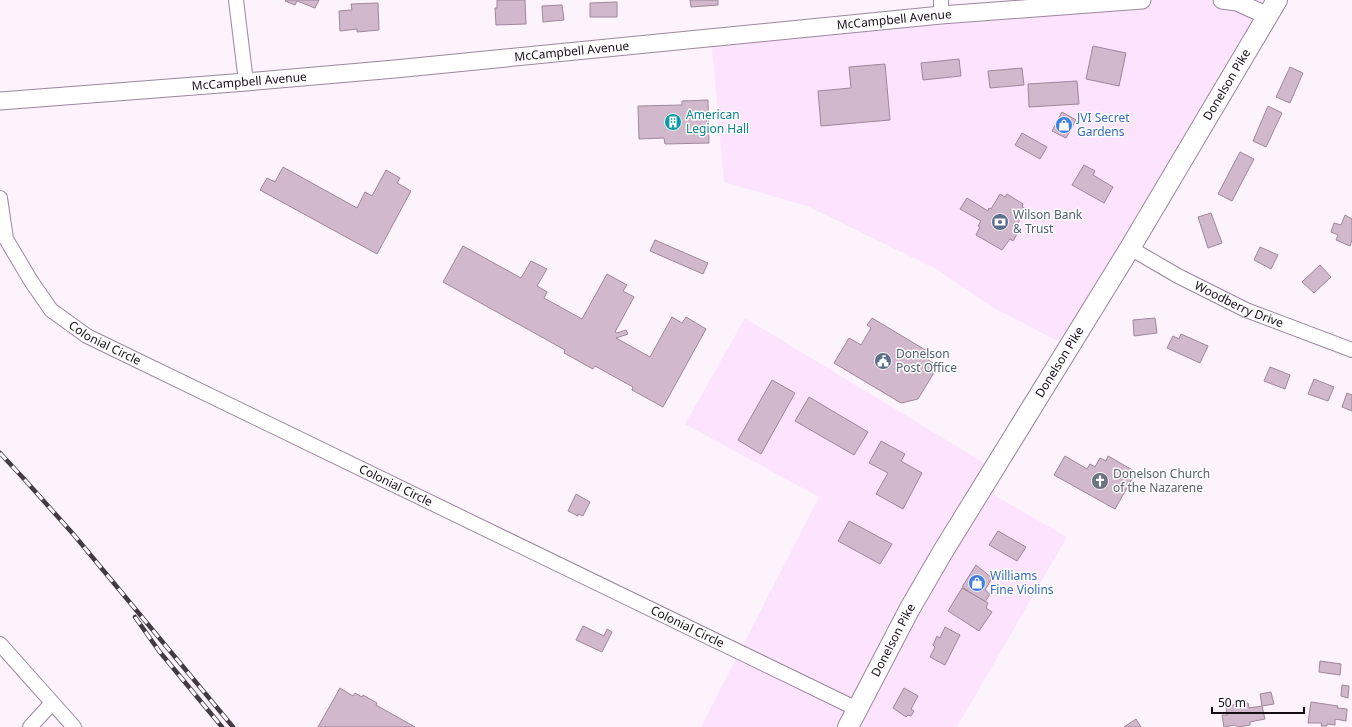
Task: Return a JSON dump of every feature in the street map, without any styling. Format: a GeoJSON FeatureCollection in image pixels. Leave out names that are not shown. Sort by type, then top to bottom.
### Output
{"type":"FeatureCollection","features":[{"type":"Feature","properties":{"kind":"main road","name":"Donelson Pike"},"geometry":{"type":"LineString","coordinates":[[848,727],[909,610],[946,546],[1130,248],[1272,8]]}},
{"type":"Feature","properties":{"kind":"street"},"geometry":{"type":"LineString","coordinates":[[236,0],[246,82]]}},
{"type":"Feature","properties":{"kind":"street","name":"McCampbell Avenue"},"geometry":{"type":"LineString","coordinates":[[0,101],[395,69],[941,7],[1142,0]]}},
{"type":"Feature","properties":{"kind":"street"},"geometry":{"type":"LineString","coordinates":[[1222,0],[1272,8]]}},
{"type":"Feature","properties":{"kind":"street","name":"Colonial Circle"},"geometry":{"type":"LineString","coordinates":[[0,198],[6,239],[31,281],[51,310],[88,336],[857,709]]}},
{"type":"Feature","properties":{"kind":"street","name":"Woodberry Drive"},"geometry":{"type":"LineString","coordinates":[[1130,248],[1178,276],[1246,310],[1352,349]]}},
{"type":"Feature","properties":{"kind":"street"},"geometry":{"type":"LineString","coordinates":[[0,644],[74,727]]}},
{"type":"Feature","properties":{"kind":"street"},"geometry":{"type":"LineString","coordinates":[[30,727],[52,703]]}},
{"type":"Feature","properties":{"kind":"shaded area"},"geometry":{"type":"Polygon","coordinates":[[[1124,0],[1277,0],[1069,347],[992,307],[938,270],[807,206],[724,182],[711,38],[1124,0]]]}},
{"type":"Feature","properties":{"kind":"shaded area"},"geometry":{"type":"Polygon","coordinates":[[[745,318],[994,469],[982,488],[1067,537],[957,727],[701,727],[819,497],[685,424],[745,318]]]}},
{"type":"Feature","properties":{"kind":"building"},"geometry":{"type":"Polygon","coordinates":[[[319,0],[315,8],[297,1],[295,5],[285,1],[319,0]]]}},
{"type":"Feature","properties":{"kind":"building"},"geometry":{"type":"Polygon","coordinates":[[[497,0],[525,0],[526,24],[496,25],[495,8],[497,8],[497,0]]]}},
{"type":"Feature","properties":{"kind":"building"},"geometry":{"type":"Polygon","coordinates":[[[690,0],[718,0],[718,5],[691,7],[690,0]]]}},
{"type":"Feature","properties":{"kind":"building"},"geometry":{"type":"Polygon","coordinates":[[[617,2],[617,17],[590,17],[590,3],[617,2]]]}},
{"type":"Feature","properties":{"kind":"building"},"geometry":{"type":"Polygon","coordinates":[[[378,3],[379,30],[357,32],[357,29],[340,31],[339,11],[352,10],[351,4],[378,3]]]}},
{"type":"Feature","properties":{"kind":"building"},"geometry":{"type":"Polygon","coordinates":[[[562,5],[564,20],[543,22],[542,6],[562,5]]]}},
{"type":"Feature","properties":{"kind":"building"},"geometry":{"type":"Polygon","coordinates":[[[1093,46],[1126,53],[1119,86],[1086,79],[1093,46]]]}},
{"type":"Feature","properties":{"kind":"building"},"geometry":{"type":"Polygon","coordinates":[[[959,59],[961,76],[923,80],[921,63],[959,59]]]}},
{"type":"Feature","properties":{"kind":"building"},"geometry":{"type":"Polygon","coordinates":[[[885,64],[890,120],[821,126],[818,91],[851,88],[849,67],[885,64]]]}},
{"type":"Feature","properties":{"kind":"building"},"geometry":{"type":"Polygon","coordinates":[[[1290,67],[1303,73],[1290,103],[1276,97],[1290,67]]]}},
{"type":"Feature","properties":{"kind":"building"},"geometry":{"type":"Polygon","coordinates":[[[1022,68],[1024,85],[990,88],[988,71],[1022,68]]]}},
{"type":"Feature","properties":{"kind":"building"},"geometry":{"type":"Polygon","coordinates":[[[1077,81],[1079,104],[1029,107],[1028,84],[1077,81]]]}},
{"type":"Feature","properties":{"kind":"building","name":"American Legion Hall"},"geometry":{"type":"Polygon","coordinates":[[[708,100],[709,143],[665,144],[664,138],[639,139],[638,106],[682,105],[682,101],[708,100]]]}},
{"type":"Feature","properties":{"kind":"building"},"geometry":{"type":"Polygon","coordinates":[[[1268,106],[1282,113],[1266,147],[1253,141],[1268,106]]]}},
{"type":"Feature","properties":{"kind":"building","name":"JVI Secret Gardens"},"geometry":{"type":"Polygon","coordinates":[[[1062,112],[1076,120],[1066,138],[1052,131],[1062,112]]]}},
{"type":"Feature","properties":{"kind":"building"},"geometry":{"type":"Polygon","coordinates":[[[1022,133],[1047,147],[1040,159],[1015,145],[1022,133]]]}},
{"type":"Feature","properties":{"kind":"building"},"geometry":{"type":"Polygon","coordinates":[[[1240,152],[1254,159],[1232,201],[1218,194],[1240,152]]]}},
{"type":"Feature","properties":{"kind":"building"},"geometry":{"type":"Polygon","coordinates":[[[1084,165],[1095,171],[1093,175],[1113,187],[1104,203],[1072,185],[1084,165]]]}},
{"type":"Feature","properties":{"kind":"building"},"geometry":{"type":"Polygon","coordinates":[[[283,167],[357,208],[365,192],[372,196],[386,170],[400,178],[397,183],[411,191],[377,254],[260,190],[267,178],[275,182],[283,167]]]}},
{"type":"Feature","properties":{"kind":"building","name":"Wilson Bank & Trust"},"geometry":{"type":"Polygon","coordinates":[[[1000,194],[1005,197],[1007,194],[1023,204],[1022,207],[1026,209],[1018,223],[1017,228],[1020,229],[1013,241],[1010,239],[1002,250],[976,235],[981,221],[960,209],[967,198],[988,211],[989,208],[991,209],[1000,194]]]}},
{"type":"Feature","properties":{"kind":"building"},"geometry":{"type":"Polygon","coordinates":[[[1211,213],[1222,243],[1208,248],[1198,217],[1211,213]]]}},
{"type":"Feature","properties":{"kind":"building"},"geometry":{"type":"Polygon","coordinates":[[[1345,215],[1352,219],[1352,240],[1350,246],[1336,240],[1338,235],[1331,232],[1334,223],[1341,225],[1345,215]]]}},
{"type":"Feature","properties":{"kind":"building"},"geometry":{"type":"Polygon","coordinates":[[[655,240],[708,263],[703,274],[650,251],[655,240]]]}},
{"type":"Feature","properties":{"kind":"building"},"geometry":{"type":"Polygon","coordinates":[[[463,246],[521,278],[531,261],[547,269],[537,286],[547,292],[544,298],[582,319],[607,274],[627,285],[623,291],[634,297],[615,332],[617,333],[626,330],[628,334],[616,338],[650,357],[672,317],[682,323],[686,317],[706,329],[663,407],[632,390],[633,387],[595,366],[593,369],[564,353],[565,350],[443,282],[463,246]]]}},
{"type":"Feature","properties":{"kind":"building"},"geometry":{"type":"Polygon","coordinates":[[[1260,247],[1278,255],[1271,269],[1254,260],[1260,247]]]}},
{"type":"Feature","properties":{"kind":"building"},"geometry":{"type":"Polygon","coordinates":[[[1320,265],[1331,277],[1314,293],[1302,282],[1320,265]]]}},
{"type":"Feature","properties":{"kind":"building","name":"Donelson Post Office"},"geometry":{"type":"Polygon","coordinates":[[[872,318],[932,354],[928,360],[938,366],[918,399],[901,403],[834,363],[849,338],[861,345],[871,328],[867,325],[872,318]]]}},
{"type":"Feature","properties":{"kind":"building"},"geometry":{"type":"Polygon","coordinates":[[[1155,318],[1157,333],[1134,336],[1133,320],[1155,318]]]}},
{"type":"Feature","properties":{"kind":"building"},"geometry":{"type":"Polygon","coordinates":[[[1181,334],[1208,346],[1200,363],[1167,348],[1173,336],[1179,339],[1181,334]]]}},
{"type":"Feature","properties":{"kind":"building"},"geometry":{"type":"Polygon","coordinates":[[[1270,367],[1290,375],[1285,389],[1264,381],[1270,367]]]}},
{"type":"Feature","properties":{"kind":"building"},"geometry":{"type":"Polygon","coordinates":[[[1314,379],[1334,387],[1328,401],[1308,394],[1314,379]]]}},
{"type":"Feature","properties":{"kind":"building"},"geometry":{"type":"Polygon","coordinates":[[[772,380],[795,393],[761,454],[738,440],[772,380]]]}},
{"type":"Feature","properties":{"kind":"building"},"geometry":{"type":"Polygon","coordinates":[[[1347,393],[1352,395],[1352,411],[1342,407],[1347,393]]]}},
{"type":"Feature","properties":{"kind":"building"},"geometry":{"type":"Polygon","coordinates":[[[809,397],[868,432],[854,455],[795,421],[809,397]]]}},
{"type":"Feature","properties":{"kind":"building"},"geometry":{"type":"Polygon","coordinates":[[[881,441],[905,454],[901,461],[922,473],[903,509],[876,494],[888,473],[869,463],[881,441]]]}},
{"type":"Feature","properties":{"kind":"building"},"geometry":{"type":"Polygon","coordinates":[[[1065,456],[1087,469],[1090,464],[1095,467],[1100,458],[1106,461],[1108,456],[1136,472],[1115,509],[1054,475],[1065,456]]]}},
{"type":"Feature","properties":{"kind":"building"},"geometry":{"type":"Polygon","coordinates":[[[576,494],[590,502],[583,516],[578,514],[578,516],[568,511],[576,494]]]}},
{"type":"Feature","properties":{"kind":"building"},"geometry":{"type":"Polygon","coordinates":[[[849,521],[892,544],[880,564],[838,541],[849,521]]]}},
{"type":"Feature","properties":{"kind":"building"},"geometry":{"type":"Polygon","coordinates":[[[998,531],[1026,547],[1017,561],[989,545],[998,531]]]}},
{"type":"Feature","properties":{"kind":"building","name":"Williams Fine Violins"},"geometry":{"type":"Polygon","coordinates":[[[976,565],[992,578],[985,590],[990,594],[985,602],[962,587],[976,565]]]}},
{"type":"Feature","properties":{"kind":"building"},"geometry":{"type":"Polygon","coordinates":[[[962,588],[988,603],[986,608],[992,612],[979,631],[948,611],[962,588]]]}},
{"type":"Feature","properties":{"kind":"building"},"geometry":{"type":"Polygon","coordinates":[[[583,626],[604,636],[607,629],[612,632],[602,652],[576,640],[583,626]]]}},
{"type":"Feature","properties":{"kind":"building"},"geometry":{"type":"Polygon","coordinates":[[[945,627],[960,635],[945,665],[930,657],[935,647],[933,645],[937,636],[940,638],[945,627]]]}},
{"type":"Feature","properties":{"kind":"building"},"geometry":{"type":"Polygon","coordinates":[[[1320,661],[1341,664],[1340,675],[1319,672],[1320,661]]]}},
{"type":"Feature","properties":{"kind":"building"},"geometry":{"type":"Polygon","coordinates":[[[1342,685],[1349,686],[1348,698],[1341,696],[1342,685]]]}},
{"type":"Feature","properties":{"kind":"building"},"geometry":{"type":"Polygon","coordinates":[[[340,688],[353,696],[355,693],[362,697],[363,695],[377,703],[376,705],[415,727],[318,727],[340,688]]]}},
{"type":"Feature","properties":{"kind":"building"},"geometry":{"type":"Polygon","coordinates":[[[904,688],[918,696],[911,709],[914,711],[911,716],[908,715],[906,717],[893,708],[904,688]]]}},
{"type":"Feature","properties":{"kind":"building"},"geometry":{"type":"Polygon","coordinates":[[[1271,692],[1274,704],[1262,706],[1260,694],[1271,692]]]}},
{"type":"Feature","properties":{"kind":"building"},"geometry":{"type":"Polygon","coordinates":[[[1311,702],[1338,706],[1337,708],[1347,709],[1346,721],[1335,719],[1335,725],[1327,724],[1327,726],[1321,726],[1322,723],[1308,723],[1311,702]]]}},
{"type":"Feature","properties":{"kind":"building"},"geometry":{"type":"Polygon","coordinates":[[[1248,703],[1249,708],[1262,706],[1265,719],[1250,722],[1250,725],[1224,727],[1222,715],[1227,715],[1226,706],[1248,703]]]}},
{"type":"Feature","properties":{"kind":"building"},"geometry":{"type":"Polygon","coordinates":[[[1136,719],[1141,727],[1124,727],[1136,719]]]}},
{"type":"Feature","properties":{"kind":"railway"},"geometry":{"type":"LineString","coordinates":[[0,453],[74,535],[233,727]]}},
{"type":"Feature","properties":{"kind":"railway"},"geometry":{"type":"LineString","coordinates":[[135,617],[159,651],[222,727]]}},
{"type":"Feature","properties":{"kind":"place","name":"American Legion Hall"},"geometry":{"type":"Point","coordinates":[673,122]}},
{"type":"Feature","properties":{"kind":"place","name":"JVI Secret Gardens"},"geometry":{"type":"Point","coordinates":[1064,125]}},
{"type":"Feature","properties":{"kind":"place","name":"Wilson Bank & Trust"},"geometry":{"type":"Point","coordinates":[1000,222]}},
{"type":"Feature","properties":{"kind":"place","name":"Donelson Post Office"},"geometry":{"type":"Point","coordinates":[883,361]}},
{"type":"Feature","properties":{"kind":"place","name":"Donelson Church of the Nazarene"},"geometry":{"type":"Point","coordinates":[1100,481]}},
{"type":"Feature","properties":{"kind":"place","name":"Williams Fine Violins"},"geometry":{"type":"Point","coordinates":[977,583]}}]}
